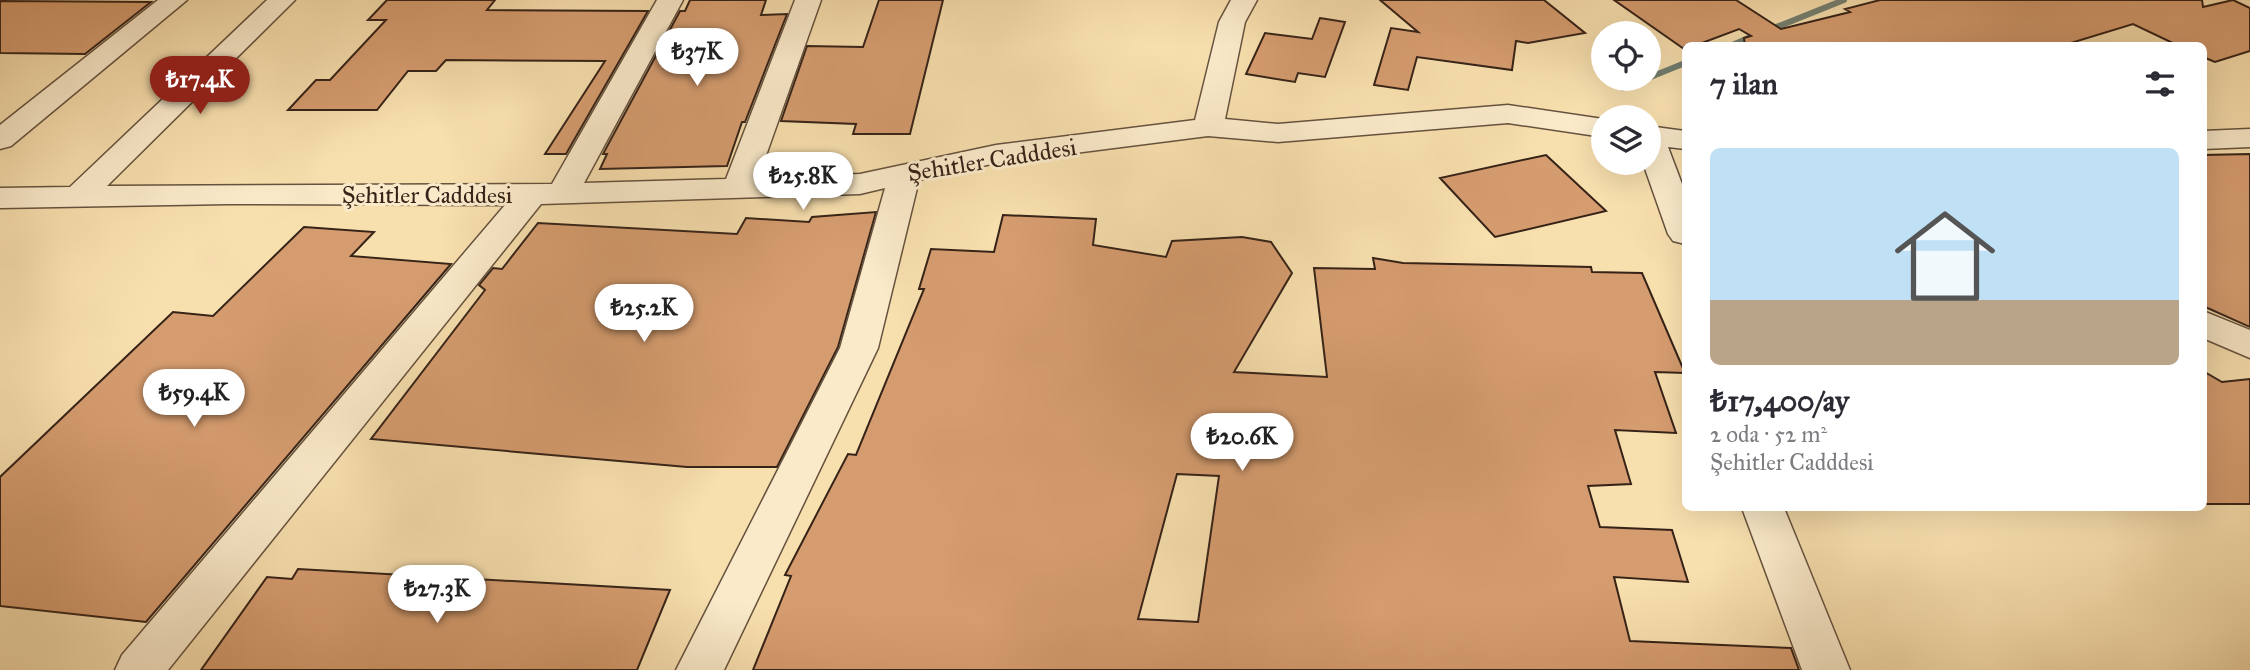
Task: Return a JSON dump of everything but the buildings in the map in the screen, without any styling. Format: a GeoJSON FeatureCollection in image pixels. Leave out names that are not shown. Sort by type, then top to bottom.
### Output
{"type":"FeatureCollection","features":[{"type":"Feature","properties":{"kind":"street"},"geometry":{"type":"LineString","coordinates":[[0,140],[174,0]]}},
{"type":"Feature","properties":{"kind":"street"},"geometry":{"type":"LineString","coordinates":[[79,197],[282,0]]}},
{"type":"Feature","properties":{"kind":"street"},"geometry":{"type":"LineString","coordinates":[[139,670],[546,195],[670,0]]}},
{"type":"Feature","properties":{"kind":"street"},"geometry":{"type":"LineString","coordinates":[[738,189],[808,0]]}},
{"type":"Feature","properties":{"kind":"street"},"geometry":{"type":"LineString","coordinates":[[1208,127],[1232,22],[1244,0]]}},
{"type":"Feature","properties":{"kind":"street","name":"Şehitler Cadddesi"},"geometry":{"type":"LineString","coordinates":[[0,198],[546,195],[860,184],[996,154],[1208,127],[1278,133],[1508,114],[1591,126]]}},
{"type":"Feature","properties":{"kind":"street"},"geometry":{"type":"LineString","coordinates":[[1661,137],[1682,140]]}},
{"type":"Feature","properties":{"kind":"street"},"geometry":{"type":"LineString","coordinates":[[2207,140],[2250,138]]}},
{"type":"Feature","properties":{"kind":"street"},"geometry":{"type":"LineString","coordinates":[[1661,169],[1682,225]]}},
{"type":"Feature","properties":{"kind":"street"},"geometry":{"type":"LineString","coordinates":[[700,670],[859,348],[905,174]]}},
{"type":"Feature","properties":{"kind":"street"},"geometry":{"type":"LineString","coordinates":[[2207,325],[2250,345]]}},
{"type":"Feature","properties":{"kind":"street"},"geometry":{"type":"LineString","coordinates":[[1764,511],[1826,670]]}},
{"type":"Feature","properties":{"kind":"waterway"},"geometry":{"type":"LineString","coordinates":[[1769,30],[1844,0]]}},
{"type":"Feature","properties":{"kind":"waterway"},"geometry":{"type":"LineString","coordinates":[[1739,42],[1753,36]]}},
{"type":"Feature","properties":{"kind":"waterway"},"geometry":{"type":"LineString","coordinates":[[1661,73],[1682,64]]}}]}
